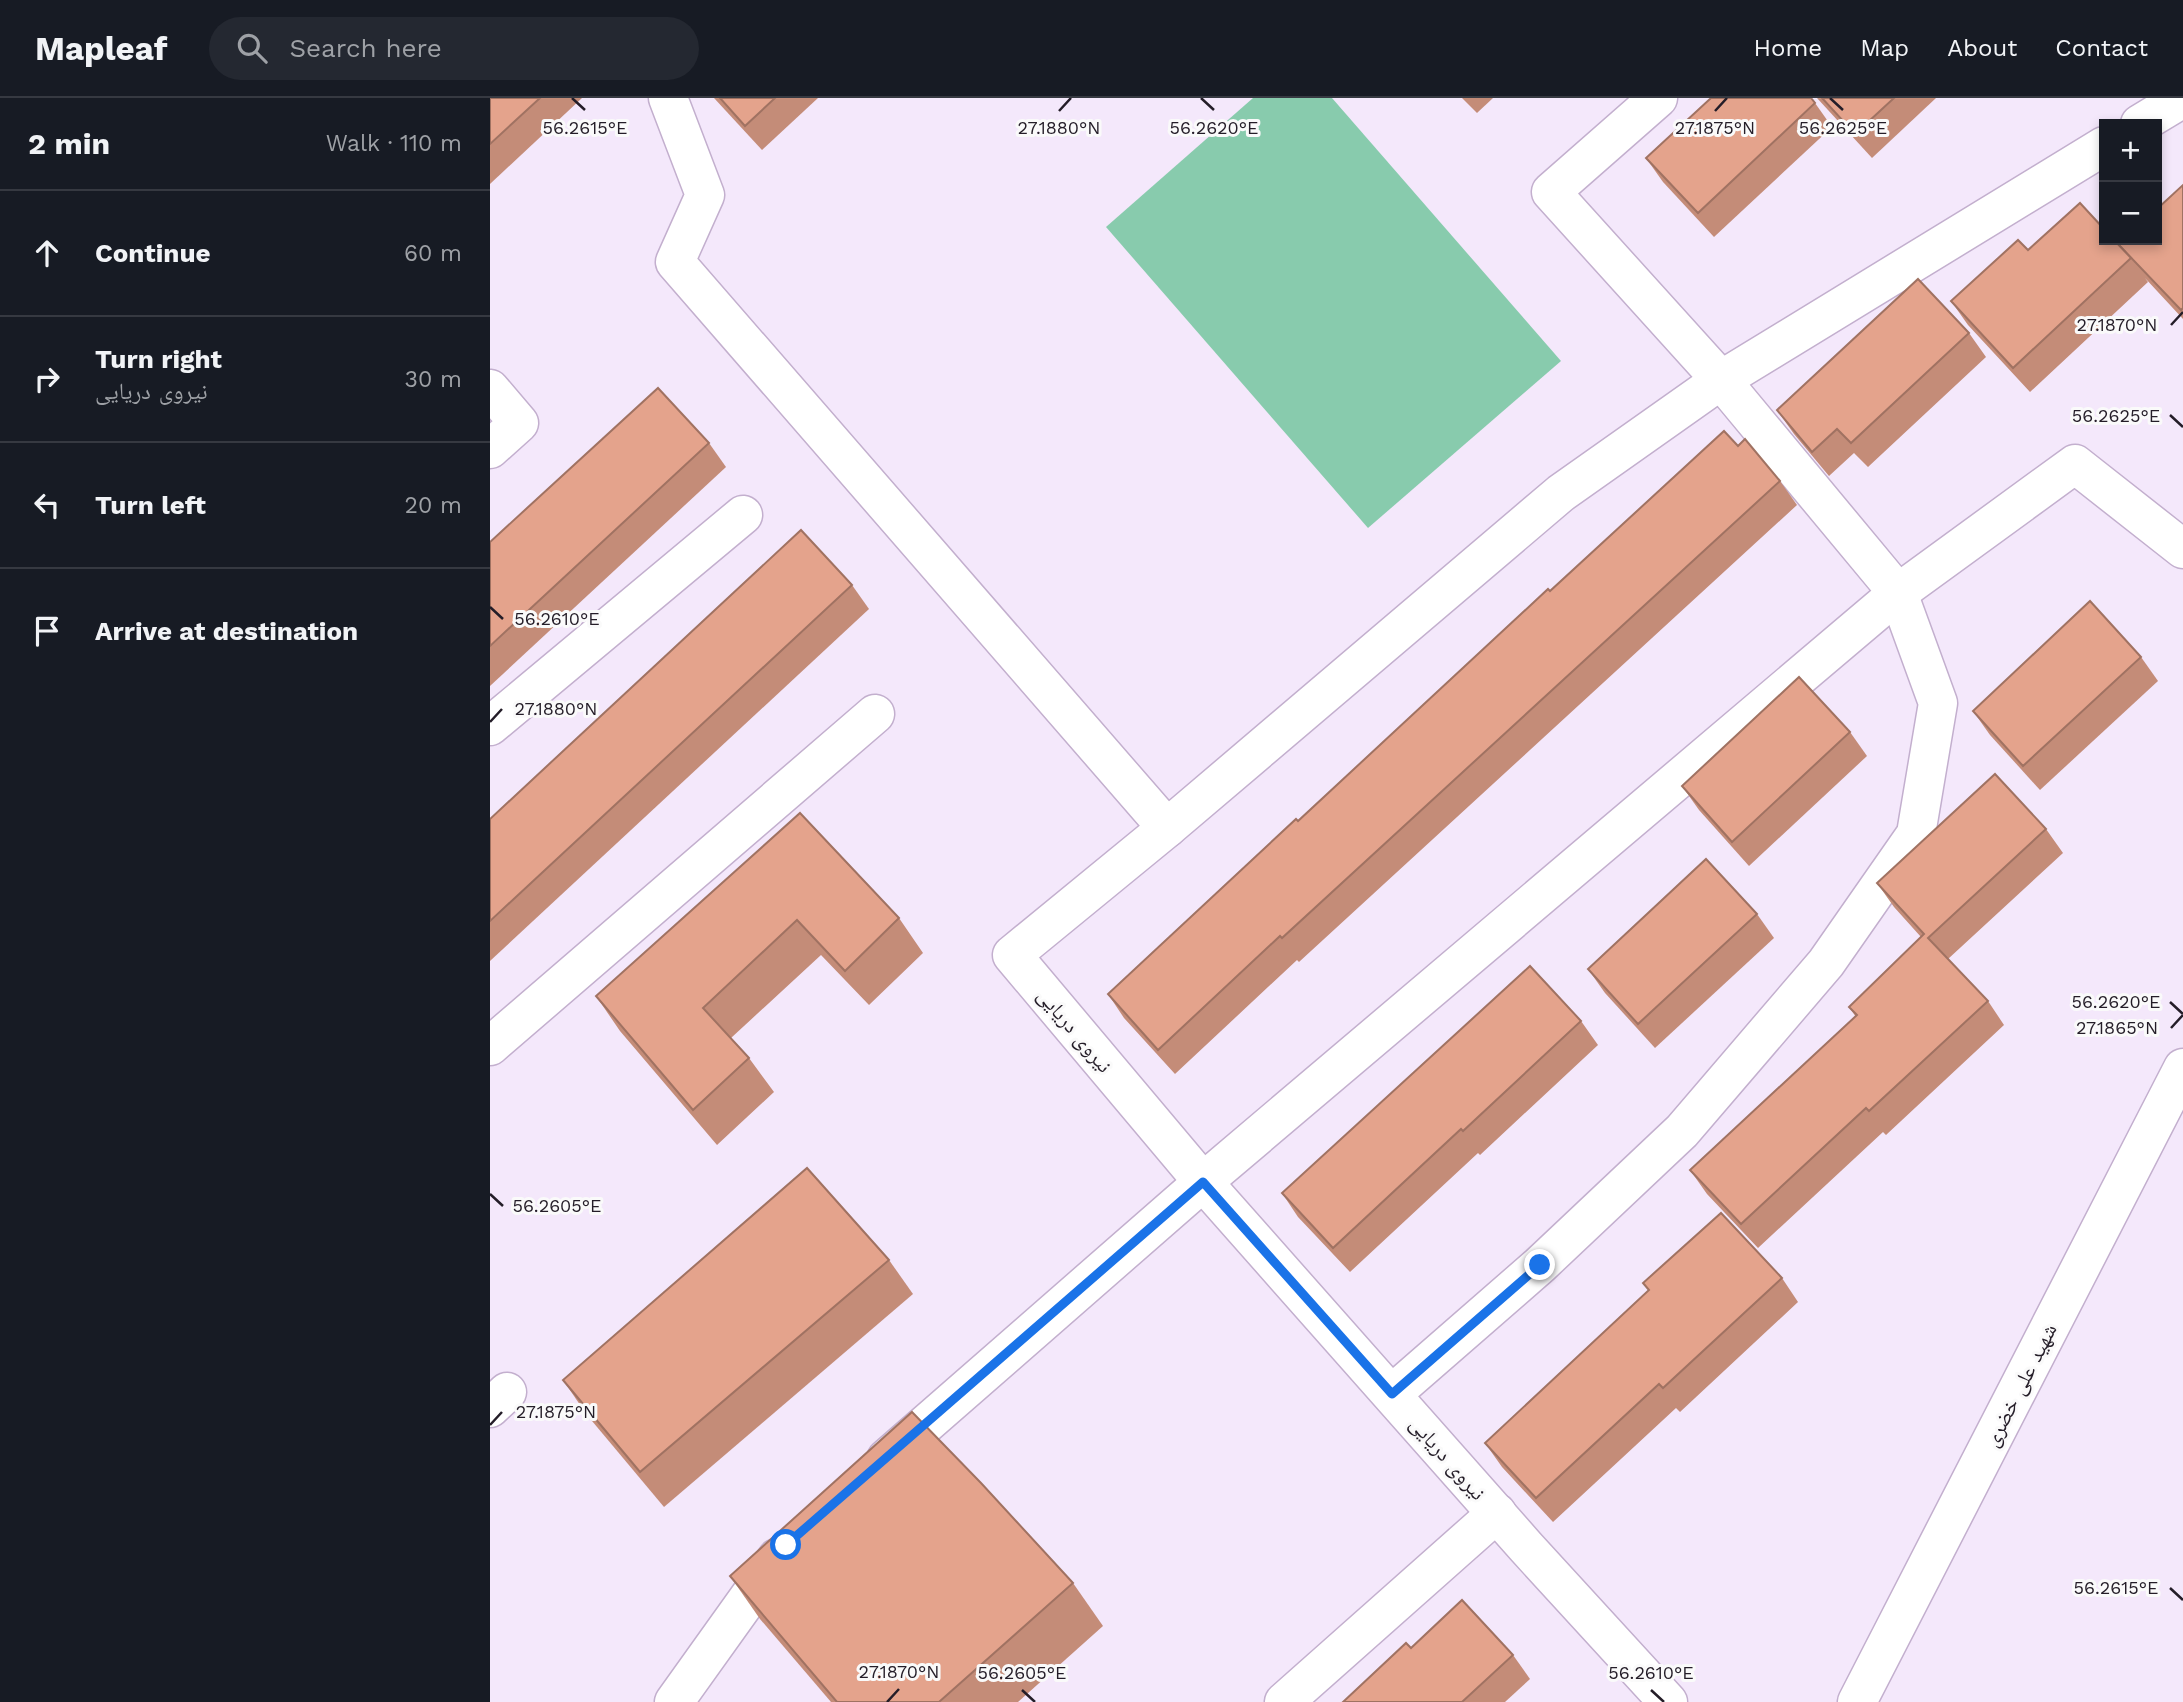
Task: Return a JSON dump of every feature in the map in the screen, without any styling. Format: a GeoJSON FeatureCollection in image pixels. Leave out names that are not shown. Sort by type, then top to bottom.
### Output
{"type":"FeatureCollection","features":[{"type":"Feature","properties":{"kind":"street"},"geometry":{"type":"LineString","coordinates":[[668,98],[705,195],[675,262],[1167,828],[1561,493],[1721,380],[2099,149]]}},
{"type":"Feature","properties":{"kind":"street"},"geometry":{"type":"LineString","coordinates":[[1392,1394],[1540,1265],[1682,1131],[1826,963],[1916,834],[1938,703],[1898,593],[1721,380],[1550,192],[1658,98]]}},
{"type":"Feature","properties":{"kind":"street"},"geometry":{"type":"LineString","coordinates":[[2148,119],[2183,98]]}},
{"type":"Feature","properties":{"kind":"street"},"geometry":{"type":"LineString","coordinates":[[490,389],[519,423],[490,449]]}},
{"type":"Feature","properties":{"kind":"street"},"geometry":{"type":"LineString","coordinates":[[859,1482],[1203,1182],[1898,593],[2075,464],[2183,549]]}},
{"type":"Feature","properties":{"kind":"street"},"geometry":{"type":"LineString","coordinates":[[490,726],[743,515]]}},
{"type":"Feature","properties":{"kind":"street"},"geometry":{"type":"LineString","coordinates":[[490,1046],[875,714]]}},
{"type":"Feature","properties":{"kind":"street","name":"نیروی دریایی"},"geometry":{"type":"LineString","coordinates":[[1167,828],[1012,955],[1203,1182],[1497,1513],[1655,1698]]}},
{"type":"Feature","properties":{"kind":"street","name":"شهید علی خضری"},"geometry":{"type":"LineString","coordinates":[[1857,1702],[2183,1068]]}},
{"type":"Feature","properties":{"kind":"street"},"geometry":{"type":"LineString","coordinates":[[1284,1702],[1497,1513]]}},
{"type":"Feature","properties":{"kind":"street"},"geometry":{"type":"LineString","coordinates":[[674,1702],[786,1545],[797,1536]]}},
{"type":"Feature","properties":{"kind":"green space"},"geometry":{"type":"Polygon","coordinates":[[[1253,98],[1332,98],[1561,361],[1368,528],[1106,227],[1253,98]]]}},
{"type":"Feature","properties":{"kind":"building"},"geometry":{"type":"Polygon","coordinates":[[[490,98],[540,98],[490,144],[490,98]]]}},
{"type":"Feature","properties":{"kind":"building"},"geometry":{"type":"Polygon","coordinates":[[[720,98],[775,98],[745,126],[720,98]]]}},
{"type":"Feature","properties":{"kind":"building"},"geometry":{"type":"Polygon","coordinates":[[[1711,98],[1811,98],[1815,103],[1698,213],[1646,158],[1711,98]]]}},
{"type":"Feature","properties":{"kind":"building"},"geometry":{"type":"Polygon","coordinates":[[[1822,98],[1894,98],[1855,134],[1822,98]]]}},
{"type":"Feature","properties":{"kind":"building"},"geometry":{"type":"Polygon","coordinates":[[[2183,185],[2181,310],[2119,245],[2162,245],[2162,204],[2183,185]]]}},
{"type":"Feature","properties":{"kind":"building"},"geometry":{"type":"Polygon","coordinates":[[[2080,203],[2099,224],[2099,245],[2119,245],[2131,258],[2013,368],[1951,301],[2018,240],[2028,250],[2080,203]]]}},
{"type":"Feature","properties":{"kind":"building"},"geometry":{"type":"Polygon","coordinates":[[[1918,279],[1969,333],[1851,443],[1837,429],[1812,452],[1777,410],[1918,279]]]}},
{"type":"Feature","properties":{"kind":"building"},"geometry":{"type":"Polygon","coordinates":[[[658,388],[709,443],[490,646],[490,542],[658,388]]]}},
{"type":"Feature","properties":{"kind":"building"},"geometry":{"type":"Polygon","coordinates":[[[1724,431],[1738,446],[1745,439],[1780,481],[1158,1050],[1108,994],[1296,819],[1298,821],[1548,589],[1550,591],[1724,431]]]}},
{"type":"Feature","properties":{"kind":"building"},"geometry":{"type":"Polygon","coordinates":[[[801,530],[852,585],[490,921],[490,819],[801,530]]]}},
{"type":"Feature","properties":{"kind":"building"},"geometry":{"type":"Polygon","coordinates":[[[2090,601],[2141,657],[2023,766],[1973,711],[2090,601]]]}},
{"type":"Feature","properties":{"kind":"building"},"geometry":{"type":"Polygon","coordinates":[[[1799,677],[1850,732],[1732,842],[1682,786],[1799,677]]]}},
{"type":"Feature","properties":{"kind":"building"},"geometry":{"type":"Polygon","coordinates":[[[1995,774],[2046,829],[1928,938],[1988,1001],[1869,1111],[1866,1108],[1741,1224],[1690,1170],[1857,1015],[1849,1007],[1924,934],[1877,883],[1995,774]]]}},
{"type":"Feature","properties":{"kind":"building"},"geometry":{"type":"Polygon","coordinates":[[[800,813],[899,918],[845,971],[797,920],[703,1008],[749,1058],[693,1110],[596,996],[800,813]]]}},
{"type":"Feature","properties":{"kind":"building"},"geometry":{"type":"Polygon","coordinates":[[[1706,859],[1757,914],[1638,1024],[1588,969],[1706,859]]]}},
{"type":"Feature","properties":{"kind":"building"},"geometry":{"type":"Polygon","coordinates":[[[1530,966],[1581,1021],[1333,1248],[1282,1193],[1530,966]]]}},
{"type":"Feature","properties":{"kind":"building"},"geometry":{"type":"Polygon","coordinates":[[[807,1168],[889,1260],[640,1472],[563,1380],[807,1168]]]}},
{"type":"Feature","properties":{"kind":"building"},"geometry":{"type":"Polygon","coordinates":[[[1721,1213],[1782,1278],[1663,1388],[1659,1384],[1536,1498],[1485,1443],[1649,1290],[1643,1283],[1721,1213]]]}},
{"type":"Feature","properties":{"kind":"building"},"geometry":{"type":"Polygon","coordinates":[[[912,1412],[1073,1583],[939,1702],[837,1702],[730,1576],[912,1412]]]}},
{"type":"Feature","properties":{"kind":"building"},"geometry":{"type":"Polygon","coordinates":[[[1462,1600],[1513,1655],[1462,1702],[1343,1702],[1406,1643],[1411,1648],[1462,1600]]]}},
{"type":"Feature","properties":{"kind":"route"},"geometry":{"type":"LineString","coordinates":[[786,1545],[1203,1182],[1392,1394],[1540,1265]]}}]}
